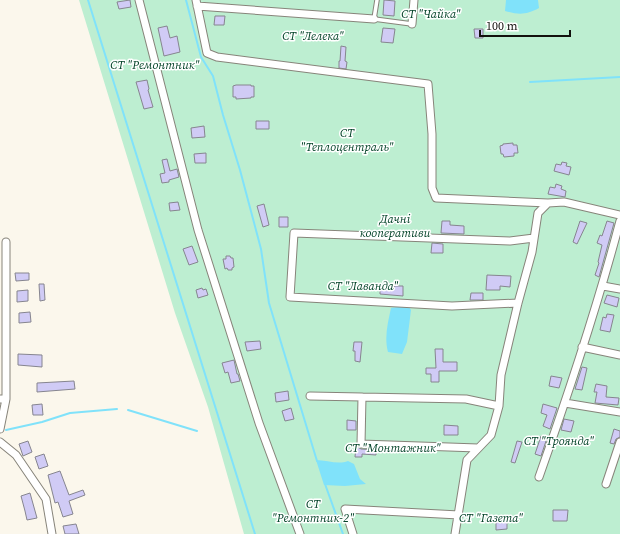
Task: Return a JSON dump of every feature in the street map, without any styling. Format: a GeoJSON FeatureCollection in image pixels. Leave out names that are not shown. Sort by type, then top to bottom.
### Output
{"type":"FeatureCollection","features":[{"type":"Feature","properties":{"kind":"street"},"geometry":{"type":"LineString","coordinates":[[139,0],[198,230],[259,422],[300,534]]}},
{"type":"Feature","properties":{"kind":"street"},"geometry":{"type":"LineString","coordinates":[[412,24],[414,0]]}},
{"type":"Feature","properties":{"kind":"street"},"geometry":{"type":"LineString","coordinates":[[374,20],[196,3],[207,53],[217,57],[428,84],[432,134],[432,188],[436,198],[548,203],[564,202],[620,215]]}},
{"type":"Feature","properties":{"kind":"street"},"geometry":{"type":"LineString","coordinates":[[456,534],[467,460],[491,435],[499,406],[501,374],[532,252],[538,212],[548,203]]}},
{"type":"Feature","properties":{"kind":"street"},"geometry":{"type":"LineString","coordinates":[[539,477],[603,286],[620,221]]}},
{"type":"Feature","properties":{"kind":"street"},"geometry":{"type":"LineString","coordinates":[[518,303],[452,306],[290,297],[294,233],[510,241],[534,238]]}},
{"type":"Feature","properties":{"kind":"street"},"geometry":{"type":"LineString","coordinates":[[0,429],[3,399],[6,242]]}},
{"type":"Feature","properties":{"kind":"street"},"geometry":{"type":"LineString","coordinates":[[603,286],[620,289]]}},
{"type":"Feature","properties":{"kind":"street"},"geometry":{"type":"LineString","coordinates":[[582,347],[620,355]]}},
{"type":"Feature","properties":{"kind":"street"},"geometry":{"type":"LineString","coordinates":[[310,396],[466,399],[499,406]]}},
{"type":"Feature","properties":{"kind":"street"},"geometry":{"type":"LineString","coordinates":[[362,397],[361,444],[478,448]]}},
{"type":"Feature","properties":{"kind":"street"},"geometry":{"type":"LineString","coordinates":[[565,403],[620,412]]}},
{"type":"Feature","properties":{"kind":"street"},"geometry":{"type":"LineString","coordinates":[[0,442],[16,455],[46,499],[52,534]]}},
{"type":"Feature","properties":{"kind":"street"},"geometry":{"type":"LineString","coordinates":[[606,484],[620,442]]}},
{"type":"Feature","properties":{"kind":"street"},"geometry":{"type":"LineString","coordinates":[[353,534],[345,509],[459,515]]}},
{"type":"Feature","properties":{"kind":"lane"},"geometry":{"type":"LineString","coordinates":[[377,0],[374,20],[412,24]]}},
{"type":"Feature","properties":{"kind":"green space","name":"Дачні кооперативи"},"geometry":{"type":"Polygon","coordinates":[[[79,0],[620,0],[620,534],[244,534],[208,407],[175,313],[79,0]]]}},
{"type":"Feature","properties":{"kind":"water"},"geometry":{"type":"Polygon","coordinates":[[[506,0],[538,0],[539,8],[530,12],[518,14],[505,11],[506,0]]]}},
{"type":"Feature","properties":{"kind":"water"},"geometry":{"type":"Polygon","coordinates":[[[409,307],[411,310],[407,342],[402,354],[388,352],[386,341],[391,308],[409,307]]]}},
{"type":"Feature","properties":{"kind":"water"},"geometry":{"type":"Polygon","coordinates":[[[316,460],[336,462],[348,461],[354,464],[360,479],[366,484],[345,486],[324,485],[316,460]]]}},
{"type":"Feature","properties":{"kind":"building"},"geometry":{"type":"Polygon","coordinates":[[[130,0],[131,7],[119,9],[117,2],[130,0]]]}},
{"type":"Feature","properties":{"kind":"building"},"geometry":{"type":"Polygon","coordinates":[[[384,0],[395,1],[394,16],[383,15],[384,0]]]}},
{"type":"Feature","properties":{"kind":"building"},"geometry":{"type":"Polygon","coordinates":[[[215,16],[225,16],[224,25],[214,25],[215,16]]]}},
{"type":"Feature","properties":{"kind":"building"},"geometry":{"type":"Polygon","coordinates":[[[167,26],[170,38],[177,36],[180,52],[164,56],[158,28],[167,26]]]}},
{"type":"Feature","properties":{"kind":"building"},"geometry":{"type":"Polygon","coordinates":[[[383,28],[395,29],[393,43],[381,42],[383,28]]]}},
{"type":"Feature","properties":{"kind":"building"},"geometry":{"type":"Polygon","coordinates":[[[474,29],[483,29],[483,38],[475,38],[474,29]]]}},
{"type":"Feature","properties":{"kind":"building"},"geometry":{"type":"Polygon","coordinates":[[[341,46],[346,47],[346,69],[339,68],[341,46]]]}},
{"type":"Feature","properties":{"kind":"building"},"geometry":{"type":"Polygon","coordinates":[[[147,80],[153,107],[144,109],[136,82],[147,80]]]}},
{"type":"Feature","properties":{"kind":"building"},"geometry":{"type":"Polygon","coordinates":[[[233,86],[254,86],[254,97],[236,99],[236,97],[233,97],[233,86]]]}},
{"type":"Feature","properties":{"kind":"building"},"geometry":{"type":"Polygon","coordinates":[[[256,121],[269,121],[269,129],[256,129],[256,121]]]}},
{"type":"Feature","properties":{"kind":"building"},"geometry":{"type":"Polygon","coordinates":[[[204,126],[205,137],[192,138],[191,128],[204,126]]]}},
{"type":"Feature","properties":{"kind":"building"},"geometry":{"type":"Polygon","coordinates":[[[513,143],[513,145],[517,145],[518,153],[514,153],[514,156],[504,157],[503,154],[501,154],[500,146],[503,144],[513,143]]]}},
{"type":"Feature","properties":{"kind":"building"},"geometry":{"type":"Polygon","coordinates":[[[206,153],[206,163],[195,163],[194,154],[206,153]]]}},
{"type":"Feature","properties":{"kind":"building"},"geometry":{"type":"Polygon","coordinates":[[[167,159],[170,171],[177,169],[179,177],[169,180],[169,182],[162,183],[160,174],[165,173],[162,160],[167,159]]]}},
{"type":"Feature","properties":{"kind":"building"},"geometry":{"type":"Polygon","coordinates":[[[562,162],[567,163],[566,166],[571,167],[569,175],[554,171],[556,164],[561,165],[562,162]]]}},
{"type":"Feature","properties":{"kind":"building"},"geometry":{"type":"Polygon","coordinates":[[[556,184],[562,186],[561,189],[566,191],[565,197],[548,194],[550,187],[555,188],[556,184]]]}},
{"type":"Feature","properties":{"kind":"building"},"geometry":{"type":"Polygon","coordinates":[[[178,202],[180,210],[170,211],[169,203],[178,202]]]}},
{"type":"Feature","properties":{"kind":"building"},"geometry":{"type":"Polygon","coordinates":[[[264,204],[269,225],[263,227],[257,206],[264,204]]]}},
{"type":"Feature","properties":{"kind":"building"},"geometry":{"type":"Polygon","coordinates":[[[279,217],[288,217],[288,227],[279,227],[279,217]]]}},
{"type":"Feature","properties":{"kind":"building"},"geometry":{"type":"Polygon","coordinates":[[[442,221],[450,221],[450,225],[464,226],[464,234],[441,233],[442,221]]]}},
{"type":"Feature","properties":{"kind":"building"},"geometry":{"type":"Polygon","coordinates":[[[580,221],[587,223],[577,244],[573,242],[580,221]]]}},
{"type":"Feature","properties":{"kind":"building"},"geometry":{"type":"Polygon","coordinates":[[[607,221],[614,223],[599,277],[595,275],[602,245],[597,243],[600,235],[602,236],[607,221]]]}},
{"type":"Feature","properties":{"kind":"building"},"geometry":{"type":"Polygon","coordinates":[[[432,243],[443,244],[443,253],[431,253],[432,243]]]}},
{"type":"Feature","properties":{"kind":"building"},"geometry":{"type":"Polygon","coordinates":[[[192,246],[198,262],[189,265],[183,249],[192,246]]]}},
{"type":"Feature","properties":{"kind":"building"},"geometry":{"type":"Polygon","coordinates":[[[226,256],[233,258],[234,267],[232,270],[228,270],[227,268],[225,269],[223,259],[226,259],[226,256]]]}},
{"type":"Feature","properties":{"kind":"building"},"geometry":{"type":"Polygon","coordinates":[[[15,273],[29,273],[29,280],[16,281],[15,273]]]}},
{"type":"Feature","properties":{"kind":"building"},"geometry":{"type":"Polygon","coordinates":[[[487,275],[511,276],[510,287],[500,286],[500,290],[486,290],[487,275]]]}},
{"type":"Feature","properties":{"kind":"building"},"geometry":{"type":"Polygon","coordinates":[[[39,284],[44,284],[45,300],[40,301],[39,284]]]}},
{"type":"Feature","properties":{"kind":"building"},"geometry":{"type":"Polygon","coordinates":[[[394,286],[403,286],[403,296],[380,294],[380,287],[394,288],[394,286]]]}},
{"type":"Feature","properties":{"kind":"building"},"geometry":{"type":"Polygon","coordinates":[[[202,288],[203,290],[206,289],[208,295],[198,298],[196,290],[202,288]]]}},
{"type":"Feature","properties":{"kind":"building"},"geometry":{"type":"Polygon","coordinates":[[[28,290],[28,301],[17,302],[17,291],[28,290]]]}},
{"type":"Feature","properties":{"kind":"building"},"geometry":{"type":"Polygon","coordinates":[[[471,293],[483,293],[483,300],[470,300],[471,293]]]}},
{"type":"Feature","properties":{"kind":"building"},"geometry":{"type":"Polygon","coordinates":[[[607,295],[619,298],[617,307],[604,303],[607,295]]]}},
{"type":"Feature","properties":{"kind":"building"},"geometry":{"type":"Polygon","coordinates":[[[30,312],[31,322],[19,323],[19,313],[30,312]]]}},
{"type":"Feature","properties":{"kind":"building"},"geometry":{"type":"Polygon","coordinates":[[[607,314],[614,315],[610,332],[600,330],[603,317],[606,318],[607,314]]]}},
{"type":"Feature","properties":{"kind":"building"},"geometry":{"type":"Polygon","coordinates":[[[260,341],[261,349],[247,351],[245,342],[260,341]]]}},
{"type":"Feature","properties":{"kind":"building"},"geometry":{"type":"Polygon","coordinates":[[[354,342],[362,342],[360,362],[355,361],[355,351],[353,351],[354,342]]]}},
{"type":"Feature","properties":{"kind":"building"},"geometry":{"type":"Polygon","coordinates":[[[435,349],[443,349],[443,362],[457,362],[457,371],[439,371],[439,382],[431,382],[431,374],[426,374],[426,368],[436,368],[435,349]]]}},
{"type":"Feature","properties":{"kind":"building"},"geometry":{"type":"Polygon","coordinates":[[[18,354],[42,355],[42,367],[18,365],[18,354]]]}},
{"type":"Feature","properties":{"kind":"building"},"geometry":{"type":"Polygon","coordinates":[[[234,360],[240,381],[231,383],[228,372],[225,373],[222,363],[234,360]]]}},
{"type":"Feature","properties":{"kind":"building"},"geometry":{"type":"Polygon","coordinates":[[[582,367],[587,368],[582,390],[575,389],[582,367]]]}},
{"type":"Feature","properties":{"kind":"building"},"geometry":{"type":"Polygon","coordinates":[[[551,376],[562,378],[559,388],[549,386],[551,376]]]}},
{"type":"Feature","properties":{"kind":"building"},"geometry":{"type":"Polygon","coordinates":[[[74,381],[75,389],[37,392],[37,383],[74,381]]]}},
{"type":"Feature","properties":{"kind":"building"},"geometry":{"type":"Polygon","coordinates":[[[596,384],[607,386],[606,397],[619,398],[618,405],[595,403],[597,392],[594,392],[596,384]]]}},
{"type":"Feature","properties":{"kind":"building"},"geometry":{"type":"Polygon","coordinates":[[[288,391],[289,400],[276,402],[275,393],[288,391]]]}},
{"type":"Feature","properties":{"kind":"building"},"geometry":{"type":"Polygon","coordinates":[[[42,404],[43,415],[33,415],[32,405],[42,404]]]}},
{"type":"Feature","properties":{"kind":"building"},"geometry":{"type":"Polygon","coordinates":[[[543,404],[557,408],[550,429],[543,426],[547,415],[541,413],[543,404]]]}},
{"type":"Feature","properties":{"kind":"building"},"geometry":{"type":"Polygon","coordinates":[[[291,408],[294,419],[285,421],[282,411],[291,408]]]}},
{"type":"Feature","properties":{"kind":"building"},"geometry":{"type":"Polygon","coordinates":[[[564,419],[574,421],[571,432],[561,430],[564,419]]]}},
{"type":"Feature","properties":{"kind":"building"},"geometry":{"type":"Polygon","coordinates":[[[347,420],[356,421],[356,430],[347,430],[347,420]]]}},
{"type":"Feature","properties":{"kind":"building"},"geometry":{"type":"Polygon","coordinates":[[[444,425],[458,426],[458,435],[444,435],[444,425]]]}},
{"type":"Feature","properties":{"kind":"building"},"geometry":{"type":"Polygon","coordinates":[[[614,429],[620,431],[620,437],[616,439],[614,444],[610,443],[614,429]]]}},
{"type":"Feature","properties":{"kind":"building"},"geometry":{"type":"Polygon","coordinates":[[[541,436],[547,438],[541,456],[535,454],[541,436]]]}},
{"type":"Feature","properties":{"kind":"building"},"geometry":{"type":"Polygon","coordinates":[[[28,441],[32,452],[23,456],[19,444],[28,441]]]}},
{"type":"Feature","properties":{"kind":"building"},"geometry":{"type":"Polygon","coordinates":[[[517,441],[522,442],[515,463],[511,462],[517,441]]]}},
{"type":"Feature","properties":{"kind":"building"},"geometry":{"type":"Polygon","coordinates":[[[356,446],[361,449],[376,450],[376,455],[362,454],[362,457],[355,457],[356,446]]]}},
{"type":"Feature","properties":{"kind":"building"},"geometry":{"type":"Polygon","coordinates":[[[44,454],[48,466],[39,469],[35,457],[44,454]]]}},
{"type":"Feature","properties":{"kind":"building"},"geometry":{"type":"Polygon","coordinates":[[[60,471],[69,495],[83,490],[85,495],[69,501],[73,514],[63,517],[58,502],[55,503],[48,475],[60,471]]]}},
{"type":"Feature","properties":{"kind":"building"},"geometry":{"type":"Polygon","coordinates":[[[30,493],[37,518],[27,520],[21,496],[30,493]]]}},
{"type":"Feature","properties":{"kind":"building"},"geometry":{"type":"Polygon","coordinates":[[[553,510],[568,510],[567,521],[553,521],[553,510]]]}},
{"type":"Feature","properties":{"kind":"building"},"geometry":{"type":"Polygon","coordinates":[[[496,518],[507,518],[507,529],[496,530],[496,518]]]}},
{"type":"Feature","properties":{"kind":"building"},"geometry":{"type":"Polygon","coordinates":[[[76,524],[79,534],[65,534],[63,526],[76,524]]]}},
{"type":"Feature","properties":{"kind":"waterway"},"geometry":{"type":"LineString","coordinates":[[88,0],[255,534]]}},
{"type":"Feature","properties":{"kind":"waterway"},"geometry":{"type":"LineString","coordinates":[[186,0],[201,57],[213,76],[240,170],[261,249],[269,303],[317,461]]}},
{"type":"Feature","properties":{"kind":"waterway"},"geometry":{"type":"LineString","coordinates":[[530,82],[620,77]]}},
{"type":"Feature","properties":{"kind":"waterway"},"geometry":{"type":"LineString","coordinates":[[6,430],[42,422],[70,413],[117,409]]}},
{"type":"Feature","properties":{"kind":"waterway"},"geometry":{"type":"LineString","coordinates":[[128,410],[197,431]]}},
{"type":"Feature","properties":{"kind":"waterway"},"geometry":{"type":"LineString","coordinates":[[325,484],[343,534]]}},
{"type":"Feature","properties":{"kind":"park label","name":"СТ \"Чайка\""},"geometry":{"type":"Point","coordinates":[431,14]}},
{"type":"Feature","properties":{"kind":"park label","name":"СТ \"Лелека\""},"geometry":{"type":"Point","coordinates":[313,36]}},
{"type":"Feature","properties":{"kind":"park label","name":"СТ \"Ремонтник\""},"geometry":{"type":"Point","coordinates":[155,65]}},
{"type":"Feature","properties":{"kind":"park label","name":"СТ \"Теплоцентраль\""},"geometry":{"type":"Point","coordinates":[347,140]}},
{"type":"Feature","properties":{"kind":"park label","name":"СТ \"Лаванда\""},"geometry":{"type":"Point","coordinates":[363,286]}},
{"type":"Feature","properties":{"kind":"park label","name":"СТ \"Троянда\""},"geometry":{"type":"Point","coordinates":[559,441]}},
{"type":"Feature","properties":{"kind":"park label","name":"СТ \"Монтажник\""},"geometry":{"type":"Point","coordinates":[393,448]}},
{"type":"Feature","properties":{"kind":"park label","name":"СТ \"Ремонтник-2\""},"geometry":{"type":"Point","coordinates":[313,511]}},
{"type":"Feature","properties":{"kind":"park label","name":"СТ \"Газета\""},"geometry":{"type":"Point","coordinates":[491,518]}}]}
